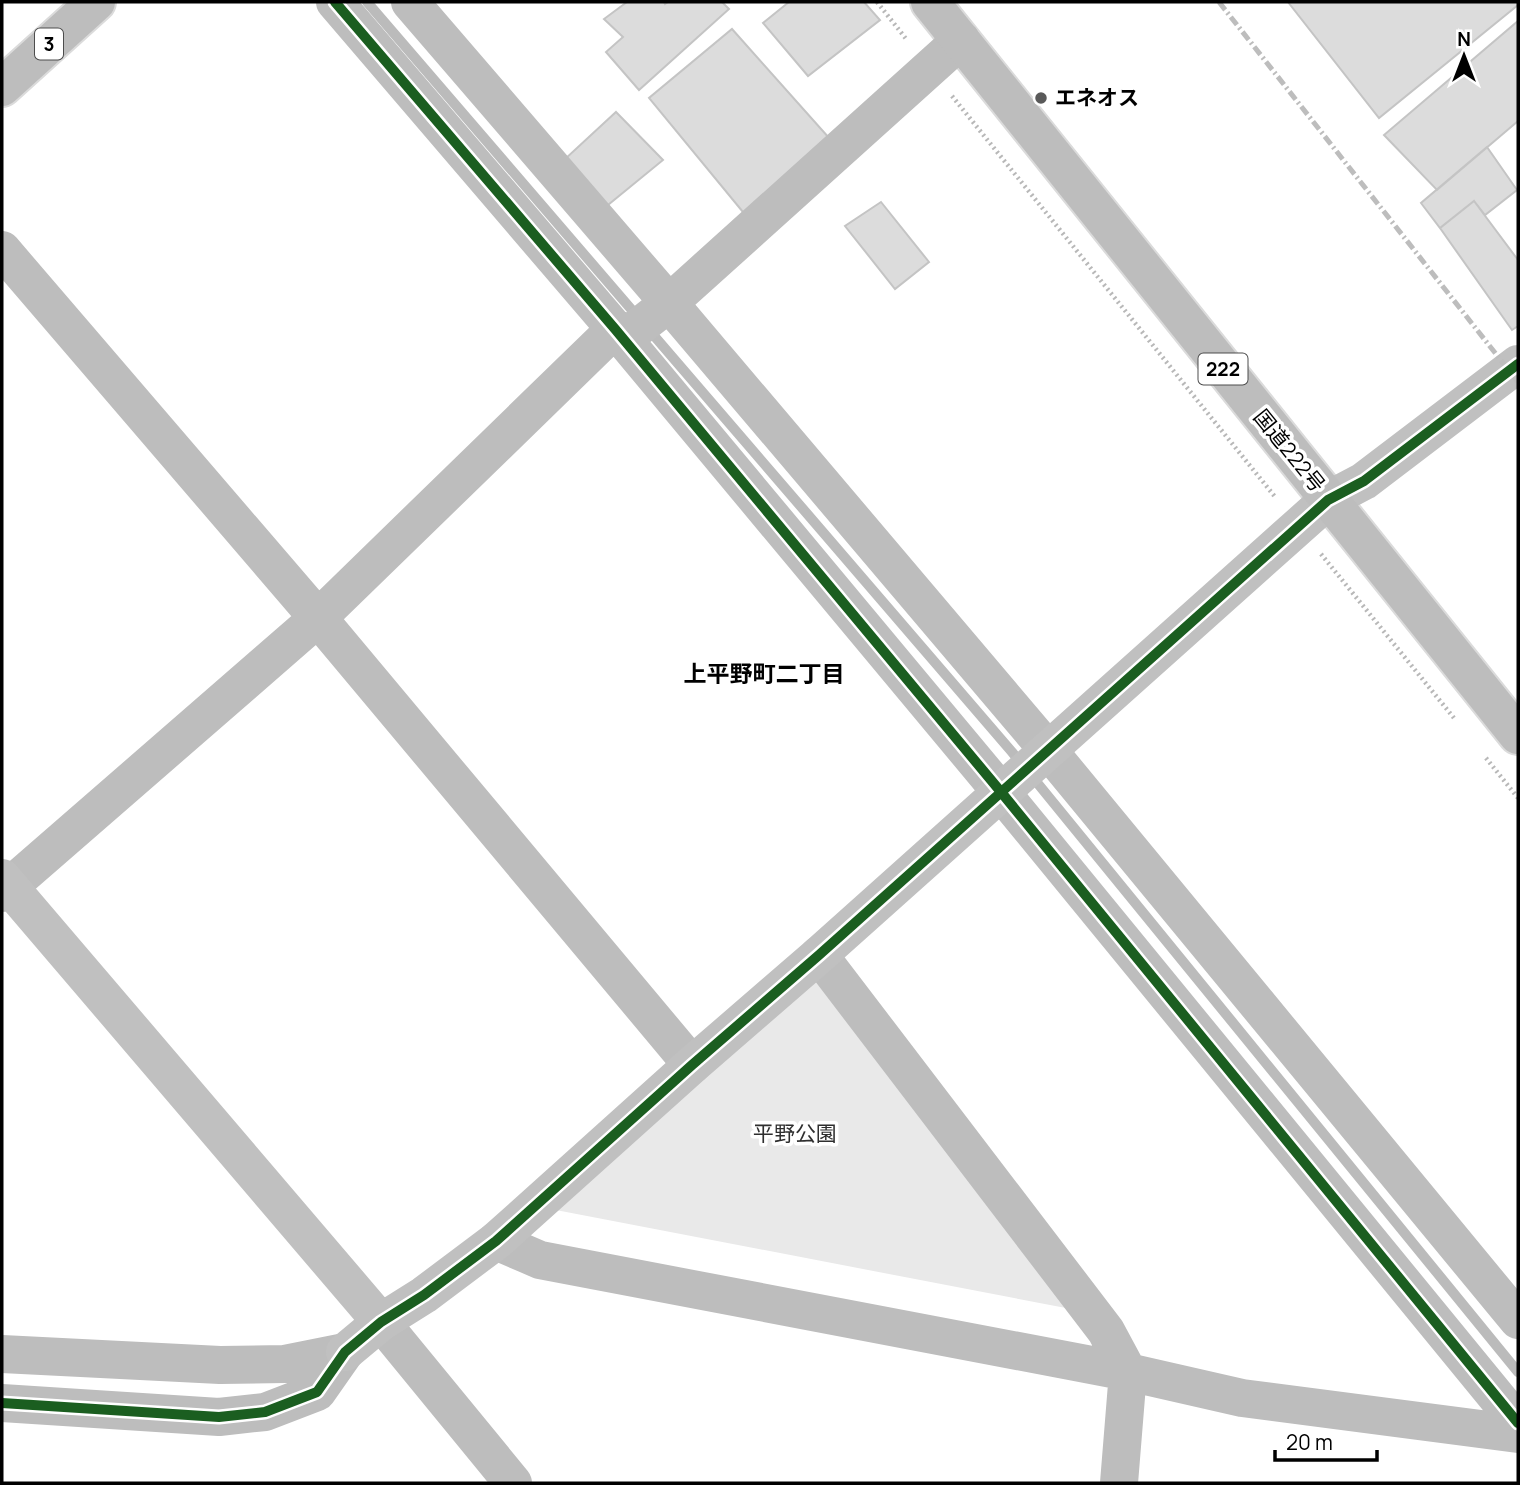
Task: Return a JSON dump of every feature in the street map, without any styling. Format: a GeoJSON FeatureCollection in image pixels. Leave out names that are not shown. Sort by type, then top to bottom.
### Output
{"type":"FeatureCollection","features":[{"type":"Feature","properties":{"kind":"main road","name":"3"},"geometry":{"type":"LineString","coordinates":[[2,87],[96,2]]}},
{"type":"Feature","properties":{"kind":"main road"},"geometry":{"type":"LineString","coordinates":[[335,2],[643,320],[1025,770],[1518,1320]]}},
{"type":"Feature","properties":{"kind":"main road"},"geometry":{"type":"LineString","coordinates":[[410,2],[643,320],[1025,770],[1518,1423]]}},
{"type":"Feature","properties":{"kind":"main road","name":"国道222号"},"geometry":{"type":"LineString","coordinates":[[930,2],[1518,735]]}},
{"type":"Feature","properties":{"kind":"main road"},"geometry":{"type":"LineString","coordinates":[[4,886],[318,618],[643,320],[961,40]]}},
{"type":"Feature","properties":{"kind":"main road"},"geometry":{"type":"LineString","coordinates":[[2,250],[318,618],[692,1065]]}},
{"type":"Feature","properties":{"kind":"main road"},"geometry":{"type":"LineString","coordinates":[[819,955],[1106,1331],[1128,1372],[1119,1483]]}},
{"type":"Feature","properties":{"kind":"main road"},"geometry":{"type":"LineString","coordinates":[[496,1241],[540,1260],[1128,1372],[1242,1398],[1518,1434]]}},
{"type":"Feature","properties":{"kind":"main road"},"geometry":{"type":"LineString","coordinates":[[381,1322],[513,1483]]}},
{"type":"Feature","properties":{"kind":"main road"},"geometry":{"type":"LineString","coordinates":[[2,1354],[220,1365],[285,1364],[345,1352]]}},
{"type":"Feature","properties":{"kind":"main road"},"geometry":{"type":"LineString","coordinates":[[2,1403],[219,1417],[265,1412],[317,1392],[345,1352]]}},
{"type":"Feature","properties":{"kind":"street"},"geometry":{"type":"LineString","coordinates":[[345,1352],[381,1322],[496,1241],[1328,500],[1364,481],[1518,364]]}},
{"type":"Feature","properties":{"kind":"street"},"geometry":{"type":"LineString","coordinates":[[4,886],[381,1322]]}},
{"type":"Feature","properties":{"kind":"path"},"geometry":{"type":"LineString","coordinates":[[877,2],[1457,722]]}},
{"type":"Feature","properties":{"kind":"path"},"geometry":{"type":"LineString","coordinates":[[1483,755],[1518,798]]}},
{"type":"Feature","properties":{"kind":"green space","name":"平野公園"},"geometry":{"type":"Polygon","coordinates":[[[811,963],[1092,1313],[535,1206],[811,963]]]}},
{"type":"Feature","properties":{"kind":"building"},"geometry":{"type":"Polygon","coordinates":[[[627,2],[722,2],[729,9],[639,90],[606,52],[623,37],[604,19],[627,2]]]}},
{"type":"Feature","properties":{"kind":"building"},"geometry":{"type":"Polygon","coordinates":[[[789,2],[864,2],[880,20],[808,76],[763,23],[789,2]]]}},
{"type":"Feature","properties":{"kind":"building"},"geometry":{"type":"Polygon","coordinates":[[[1288,2],[1518,2],[1518,5],[1379,118],[1288,2]]]}},
{"type":"Feature","properties":{"kind":"building"},"geometry":{"type":"Polygon","coordinates":[[[1518,21],[1518,121],[1437,190],[1384,135],[1518,21]]]}},
{"type":"Feature","properties":{"kind":"building"},"geometry":{"type":"Polygon","coordinates":[[[732,29],[838,148],[752,223],[649,98],[732,29]]]}},
{"type":"Feature","properties":{"kind":"building"},"geometry":{"type":"Polygon","coordinates":[[[616,112],[663,160],[603,209],[565,159],[616,112]]]}},
{"type":"Feature","properties":{"kind":"building"},"geometry":{"type":"Polygon","coordinates":[[[1487,147],[1517,190],[1485,215],[1474,201],[1440,228],[1421,203],[1487,147]]]}},
{"type":"Feature","properties":{"kind":"building"},"geometry":{"type":"Polygon","coordinates":[[[1474,201],[1518,260],[1518,326],[1512,330],[1440,228],[1474,201]]]}},
{"type":"Feature","properties":{"kind":"building"},"geometry":{"type":"Polygon","coordinates":[[[881,202],[929,262],[895,289],[845,226],[881,202]]]}},
{"type":"Feature","properties":{"kind":"waterway"},"geometry":{"type":"LineString","coordinates":[[367,2],[1012,752],[1518,1372]]}},
{"type":"Feature","properties":{"kind":"railway"},"geometry":{"type":"LineString","coordinates":[[1219,2],[1518,382]]}},
{"type":"Feature","properties":{"kind":"cycle path"},"geometry":{"type":"LineString","coordinates":[[335,2],[615,329],[1001,792],[1518,1423]]}},
{"type":"Feature","properties":{"kind":"cycle path"},"geometry":{"type":"LineString","coordinates":[[2,1403],[219,1417],[265,1412],[317,1392],[345,1352],[381,1322],[424,1295],[496,1241],[1328,500],[1364,481],[1518,364]]}},
{"type":"Feature","properties":{"kind":"place","name":"エネオス"},"geometry":{"type":"Point","coordinates":[1041,98]}},
{"type":"Feature","properties":{"kind":"district","name":"上平野町二丁目"},"geometry":{"type":"Point","coordinates":[764,674]}}]}
